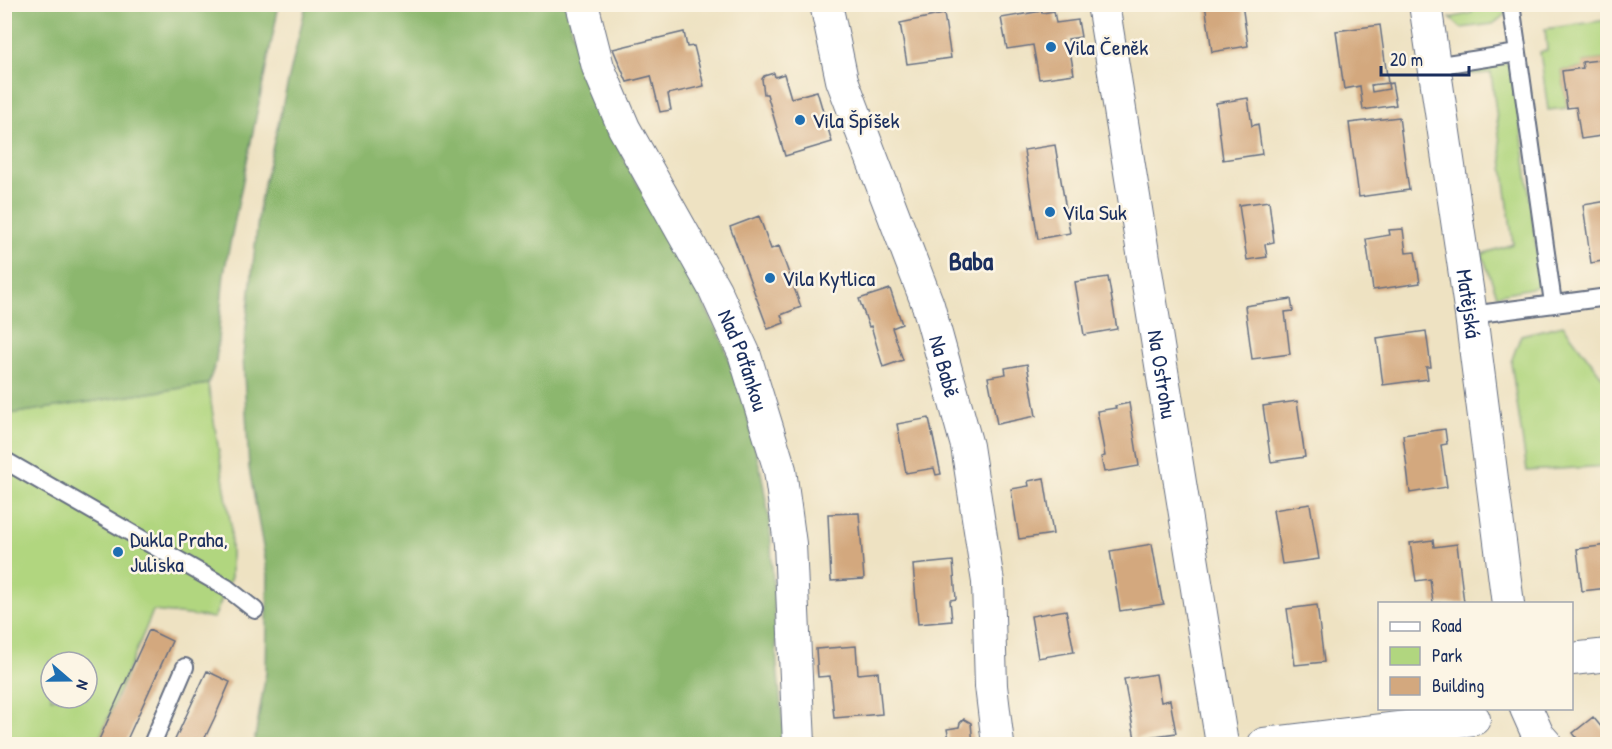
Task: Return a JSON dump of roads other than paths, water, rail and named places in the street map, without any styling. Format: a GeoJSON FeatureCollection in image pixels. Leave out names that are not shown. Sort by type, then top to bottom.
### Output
{"type":"FeatureCollection","features":[{"type":"Feature","properties":{"kind":"street","name":"Nad Paťankou"},"geometry":{"type":"LineString","coordinates":[[582,4],[598,67],[624,128],[715,290],[744,353],[780,470],[790,544],[799,744]]}},
{"type":"Feature","properties":{"kind":"street","name":"Na Babě"},"geometry":{"type":"LineString","coordinates":[[826,4],[842,80],[928,305],[967,446],[988,582],[991,686],[998,744]]}},
{"type":"Feature","properties":{"kind":"street","name":"Na Ostrohu"},"geometry":{"type":"LineString","coordinates":[[1103,4],[1222,744]]}},
{"type":"Feature","properties":{"kind":"street","name":"Matějská"},"geometry":{"type":"LineString","coordinates":[[1425,4],[1471,315],[1508,602]]}},
{"type":"Feature","properties":{"kind":"street"},"geometry":{"type":"LineString","coordinates":[[1573,659],[1608,655]]}},
{"type":"Feature","properties":{"kind":"street"},"geometry":{"type":"LineString","coordinates":[[1527,710],[1538,735],[1546,744]]}},
{"type":"Feature","properties":{"kind":"street"},"geometry":{"type":"LineString","coordinates":[[1264,744],[1483,714]]}},
{"type":"Feature","properties":{"kind":"street"},"geometry":{"type":"LineString","coordinates":[[1452,744],[1483,714]]}},
{"type":"Feature","properties":{"kind":"lane"},"geometry":{"type":"LineString","coordinates":[[1511,4],[1553,303]]}},
{"type":"Feature","properties":{"kind":"lane"},"geometry":{"type":"LineString","coordinates":[[1434,66],[1518,53]]}},
{"type":"Feature","properties":{"kind":"lane"},"geometry":{"type":"LineString","coordinates":[[1471,315],[1608,297]]}},
{"type":"Feature","properties":{"kind":"lane"},"geometry":{"type":"LineString","coordinates":[[4,460],[227,588],[255,610]]}},
{"type":"Feature","properties":{"kind":"lane"},"geometry":{"type":"LineString","coordinates":[[152,744],[185,667]]}},
{"type":"Feature","properties":{"kind":"place","name":"Vila Čeněk"},"geometry":{"type":"Point","coordinates":[1051,47]}},
{"type":"Feature","properties":{"kind":"place","name":"Vila Špíšek"},"geometry":{"type":"Point","coordinates":[800,120]}},
{"type":"Feature","properties":{"kind":"place","name":"Vila Suk"},"geometry":{"type":"Point","coordinates":[1050,212]}},
{"type":"Feature","properties":{"kind":"place","name":"Vila Kytlica"},"geometry":{"type":"Point","coordinates":[770,278]}},
{"type":"Feature","properties":{"kind":"place","name":"Dukla Praha, Juliska"},"geometry":{"type":"Point","coordinates":[118,552]}},
{"type":"Feature","properties":{"kind":"district","name":"Baba"},"geometry":{"type":"Point","coordinates":[971,261]}}]}
